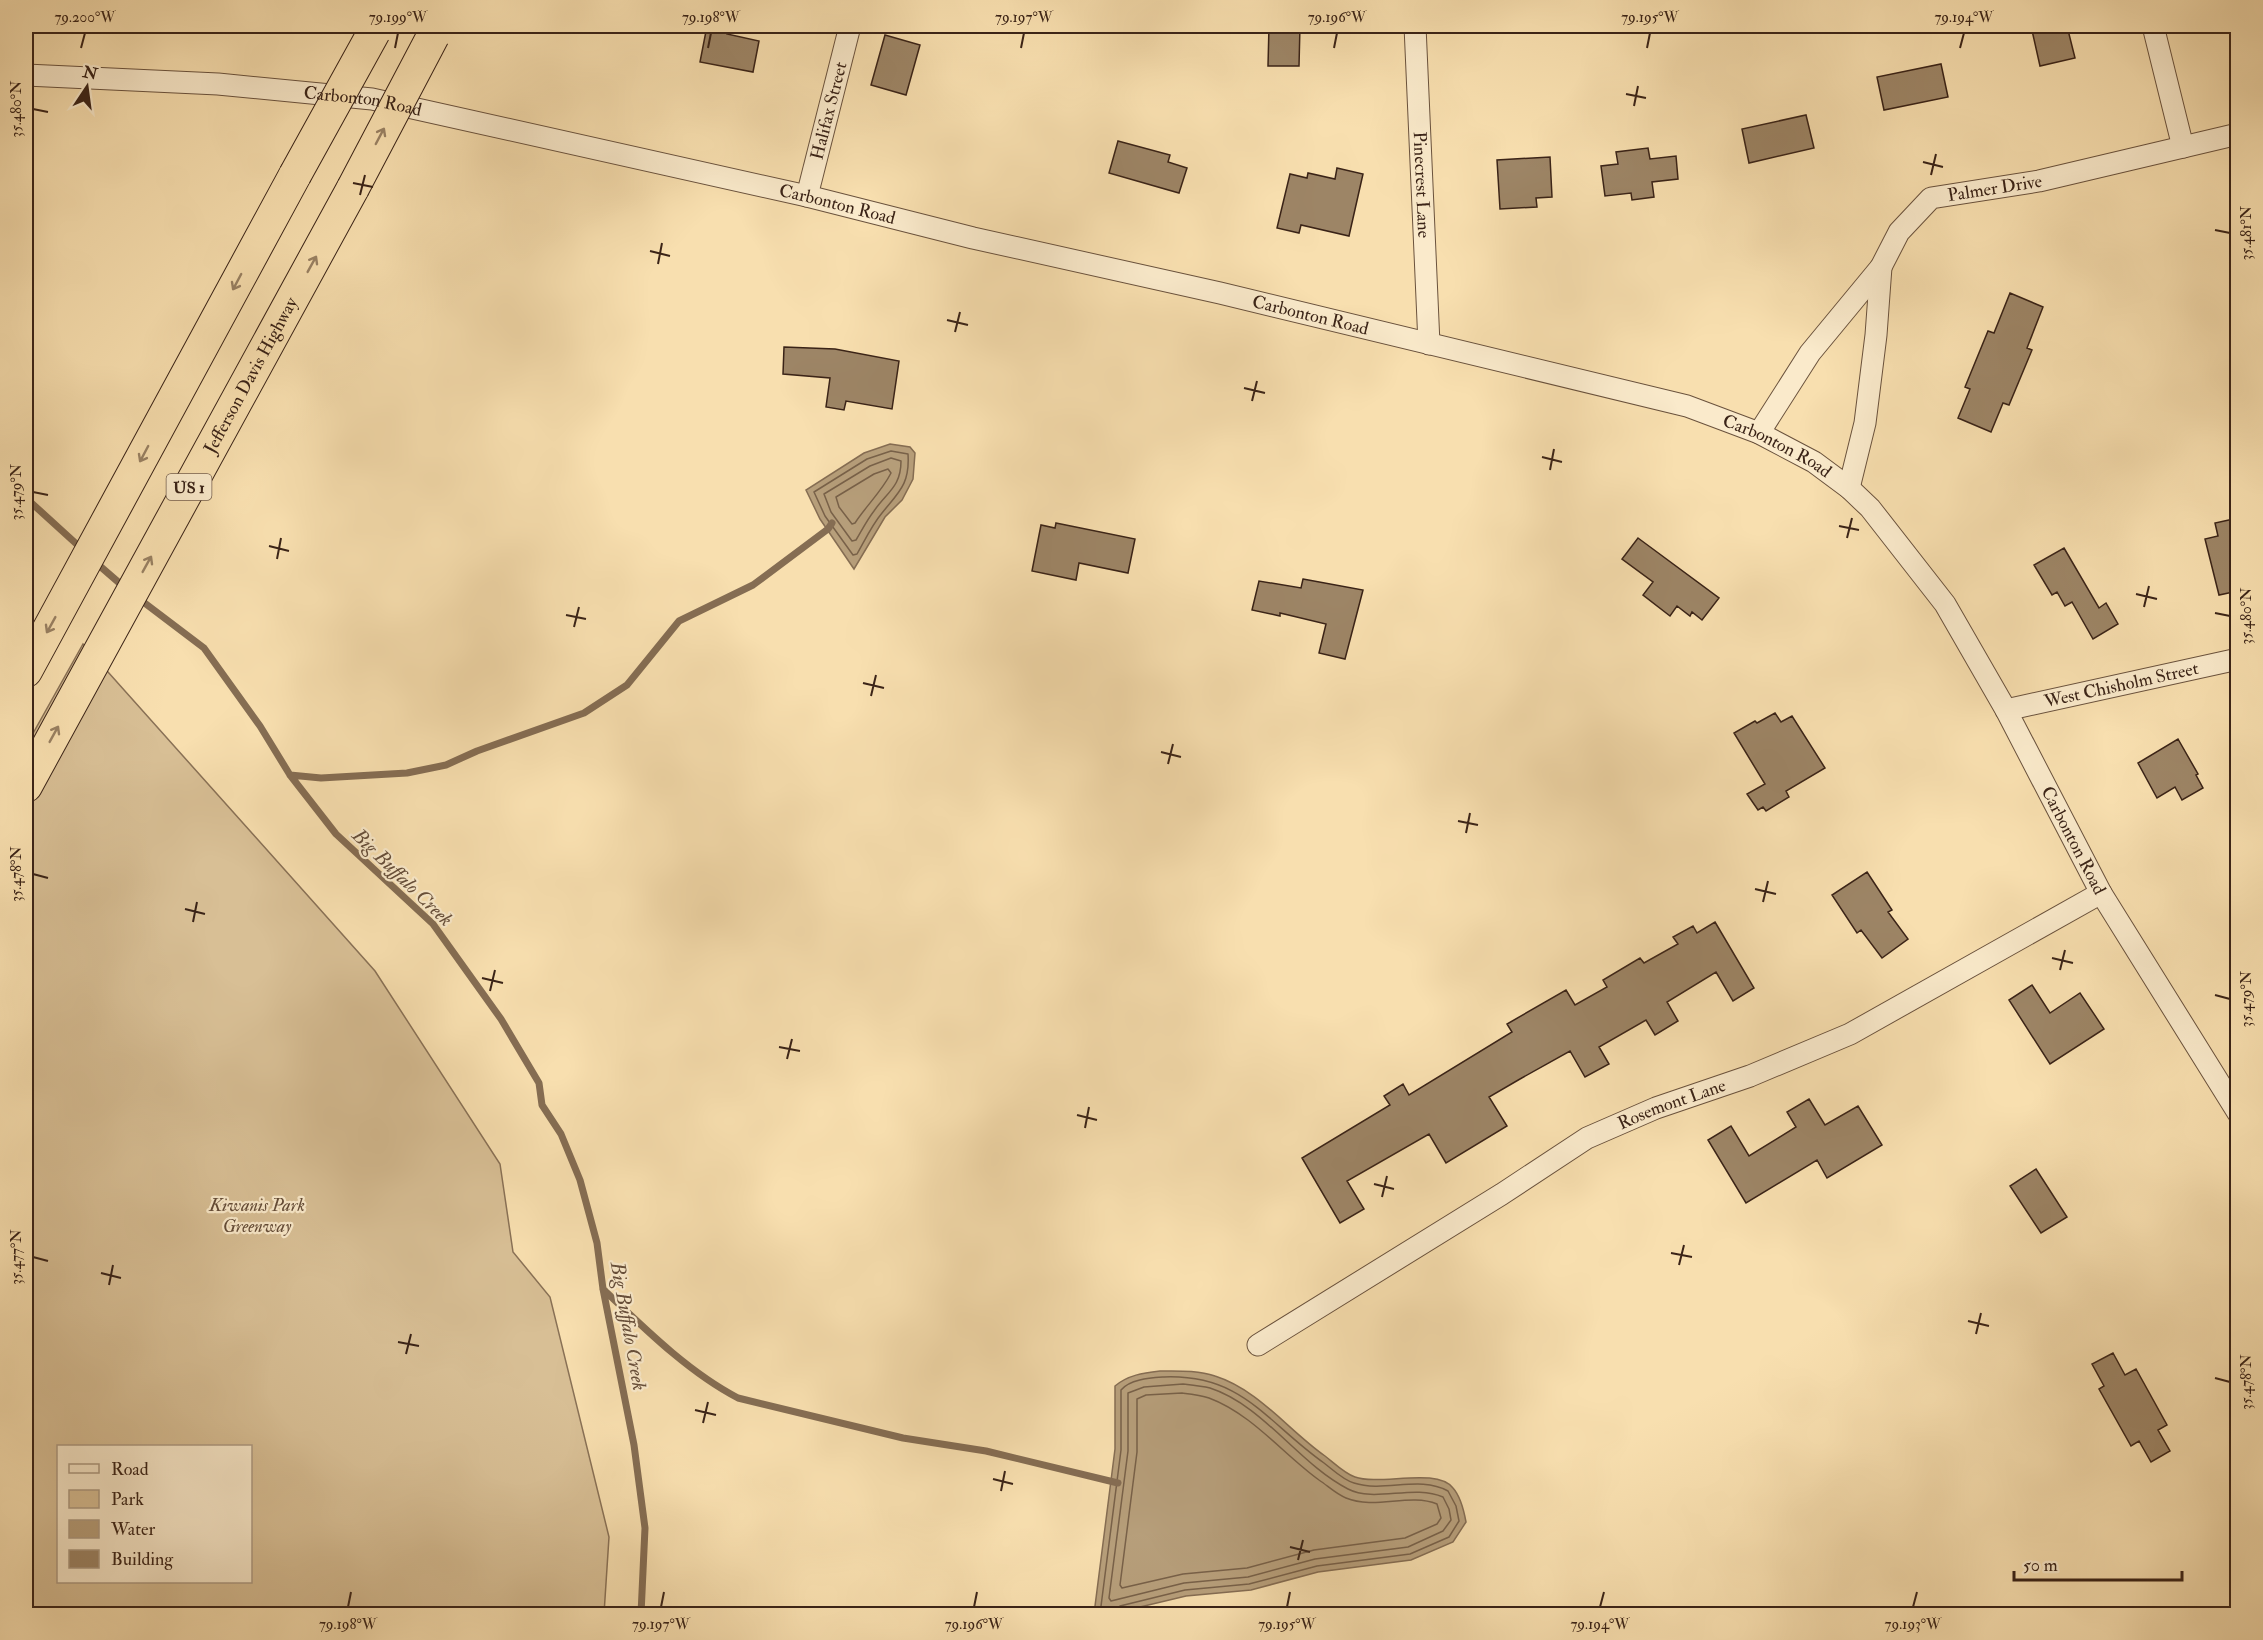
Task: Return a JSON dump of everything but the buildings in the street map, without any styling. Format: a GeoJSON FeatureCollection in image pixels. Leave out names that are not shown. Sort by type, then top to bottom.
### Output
{"type":"FeatureCollection","features":[{"type":"Feature","properties":{"kind":"highway"},"geometry":{"type":"LineString","coordinates":[[26,671],[376,29]]}},
{"type":"Feature","properties":{"kind":"highway","name":"Jefferson Davis Highway"},"geometry":{"type":"LineString","coordinates":[[26,786],[353,188],[436,31]]}},
{"type":"Feature","properties":{"kind":"street","name":"Halifax Street"},"geometry":{"type":"LineString","coordinates":[[807,196],[850,26]]}},
{"type":"Feature","properties":{"kind":"street","name":"Pinecrest Lane"},"geometry":{"type":"LineString","coordinates":[[1415,26],[1429,344]]}},
{"type":"Feature","properties":{"kind":"street"},"geometry":{"type":"LineString","coordinates":[[2153,26],[2183,147]]}},
{"type":"Feature","properties":{"kind":"street","name":"Carbonton Road"},"geometry":{"type":"LineString","coordinates":[[26,75],[218,84],[372,99],[807,196],[973,238],[1220,293],[1687,406],[1759,433],[1814,462],[1849,488],[1870,508],[1945,604],[2006,710],[2101,893],[2237,1110]]}},
{"type":"Feature","properties":{"kind":"street","name":"Palmer Drive"},"geometry":{"type":"LineString","coordinates":[[1759,433],[1810,352],[1881,267],[1899,232],[1931,198],[2039,181],[2238,134]]}},
{"type":"Feature","properties":{"kind":"street"},"geometry":{"type":"LineString","coordinates":[[1849,488],[1865,423],[1876,334],[1881,267]]}},
{"type":"Feature","properties":{"kind":"street","name":"West Chisholm Street"},"geometry":{"type":"LineString","coordinates":[[2006,710],[2238,659]]}},
{"type":"Feature","properties":{"kind":"street","name":"Rosemont Lane"},"geometry":{"type":"LineString","coordinates":[[1258,1345],[1502,1194],[1587,1138],[1656,1108],[1750,1076],[1850,1034],[2101,893]]}},
{"type":"Feature","properties":{"kind":"green space","name":"Kiwanis Park Greenway"},"geometry":{"type":"Polygon","coordinates":[[[83,644],[375,971],[500,1164],[513,1252],[550,1297],[609,1537],[604,1614],[26,1614],[26,746],[83,644]]]}},
{"type":"Feature","properties":{"kind":"water"},"geometry":{"type":"Polygon","coordinates":[[[890,444],[910,447],[915,453],[913,479],[902,500],[885,517],[854,569],[820,519],[806,490],[864,453],[890,444]]]}},
{"type":"Feature","properties":{"kind":"water"},"geometry":{"type":"Polygon","coordinates":[[[1160,1371],[1202,1373],[1231,1382],[1259,1401],[1311,1446],[1351,1476],[1378,1480],[1421,1478],[1445,1482],[1458,1496],[1466,1522],[1453,1542],[1411,1560],[1318,1572],[1251,1590],[1186,1596],[1115,1613],[1094,1614],[1115,1449],[1115,1386],[1130,1377],[1160,1371]]]}},
{"type":"Feature","properties":{"kind":"waterway","name":"Big Buffalo Creek"},"geometry":{"type":"LineString","coordinates":[[26,498],[82,549]]}},
{"type":"Feature","properties":{"kind":"waterway"},"geometry":{"type":"LineString","coordinates":[[290,775],[321,778],[407,773],[446,765],[477,751],[584,713],[627,685],[679,621],[753,585],[828,529],[832,523]]}},
{"type":"Feature","properties":{"kind":"waterway","name":"Big Buffalo Creek"},"geometry":{"type":"LineString","coordinates":[[94,561],[124,587]]}},
{"type":"Feature","properties":{"kind":"waterway","name":"Big Buffalo Creek"},"geometry":{"type":"LineString","coordinates":[[138,598],[204,648],[260,726],[290,775],[336,834],[433,924],[501,1019],[539,1083],[542,1105],[561,1134],[580,1180],[597,1243],[603,1289],[634,1445],[645,1528],[641,1614]]}},
{"type":"Feature","properties":{"kind":"waterway"},"geometry":{"type":"LineString","coordinates":[[603,1289],[684,1362],[738,1398],[903,1438],[986,1451],[1118,1483]]}}]}
